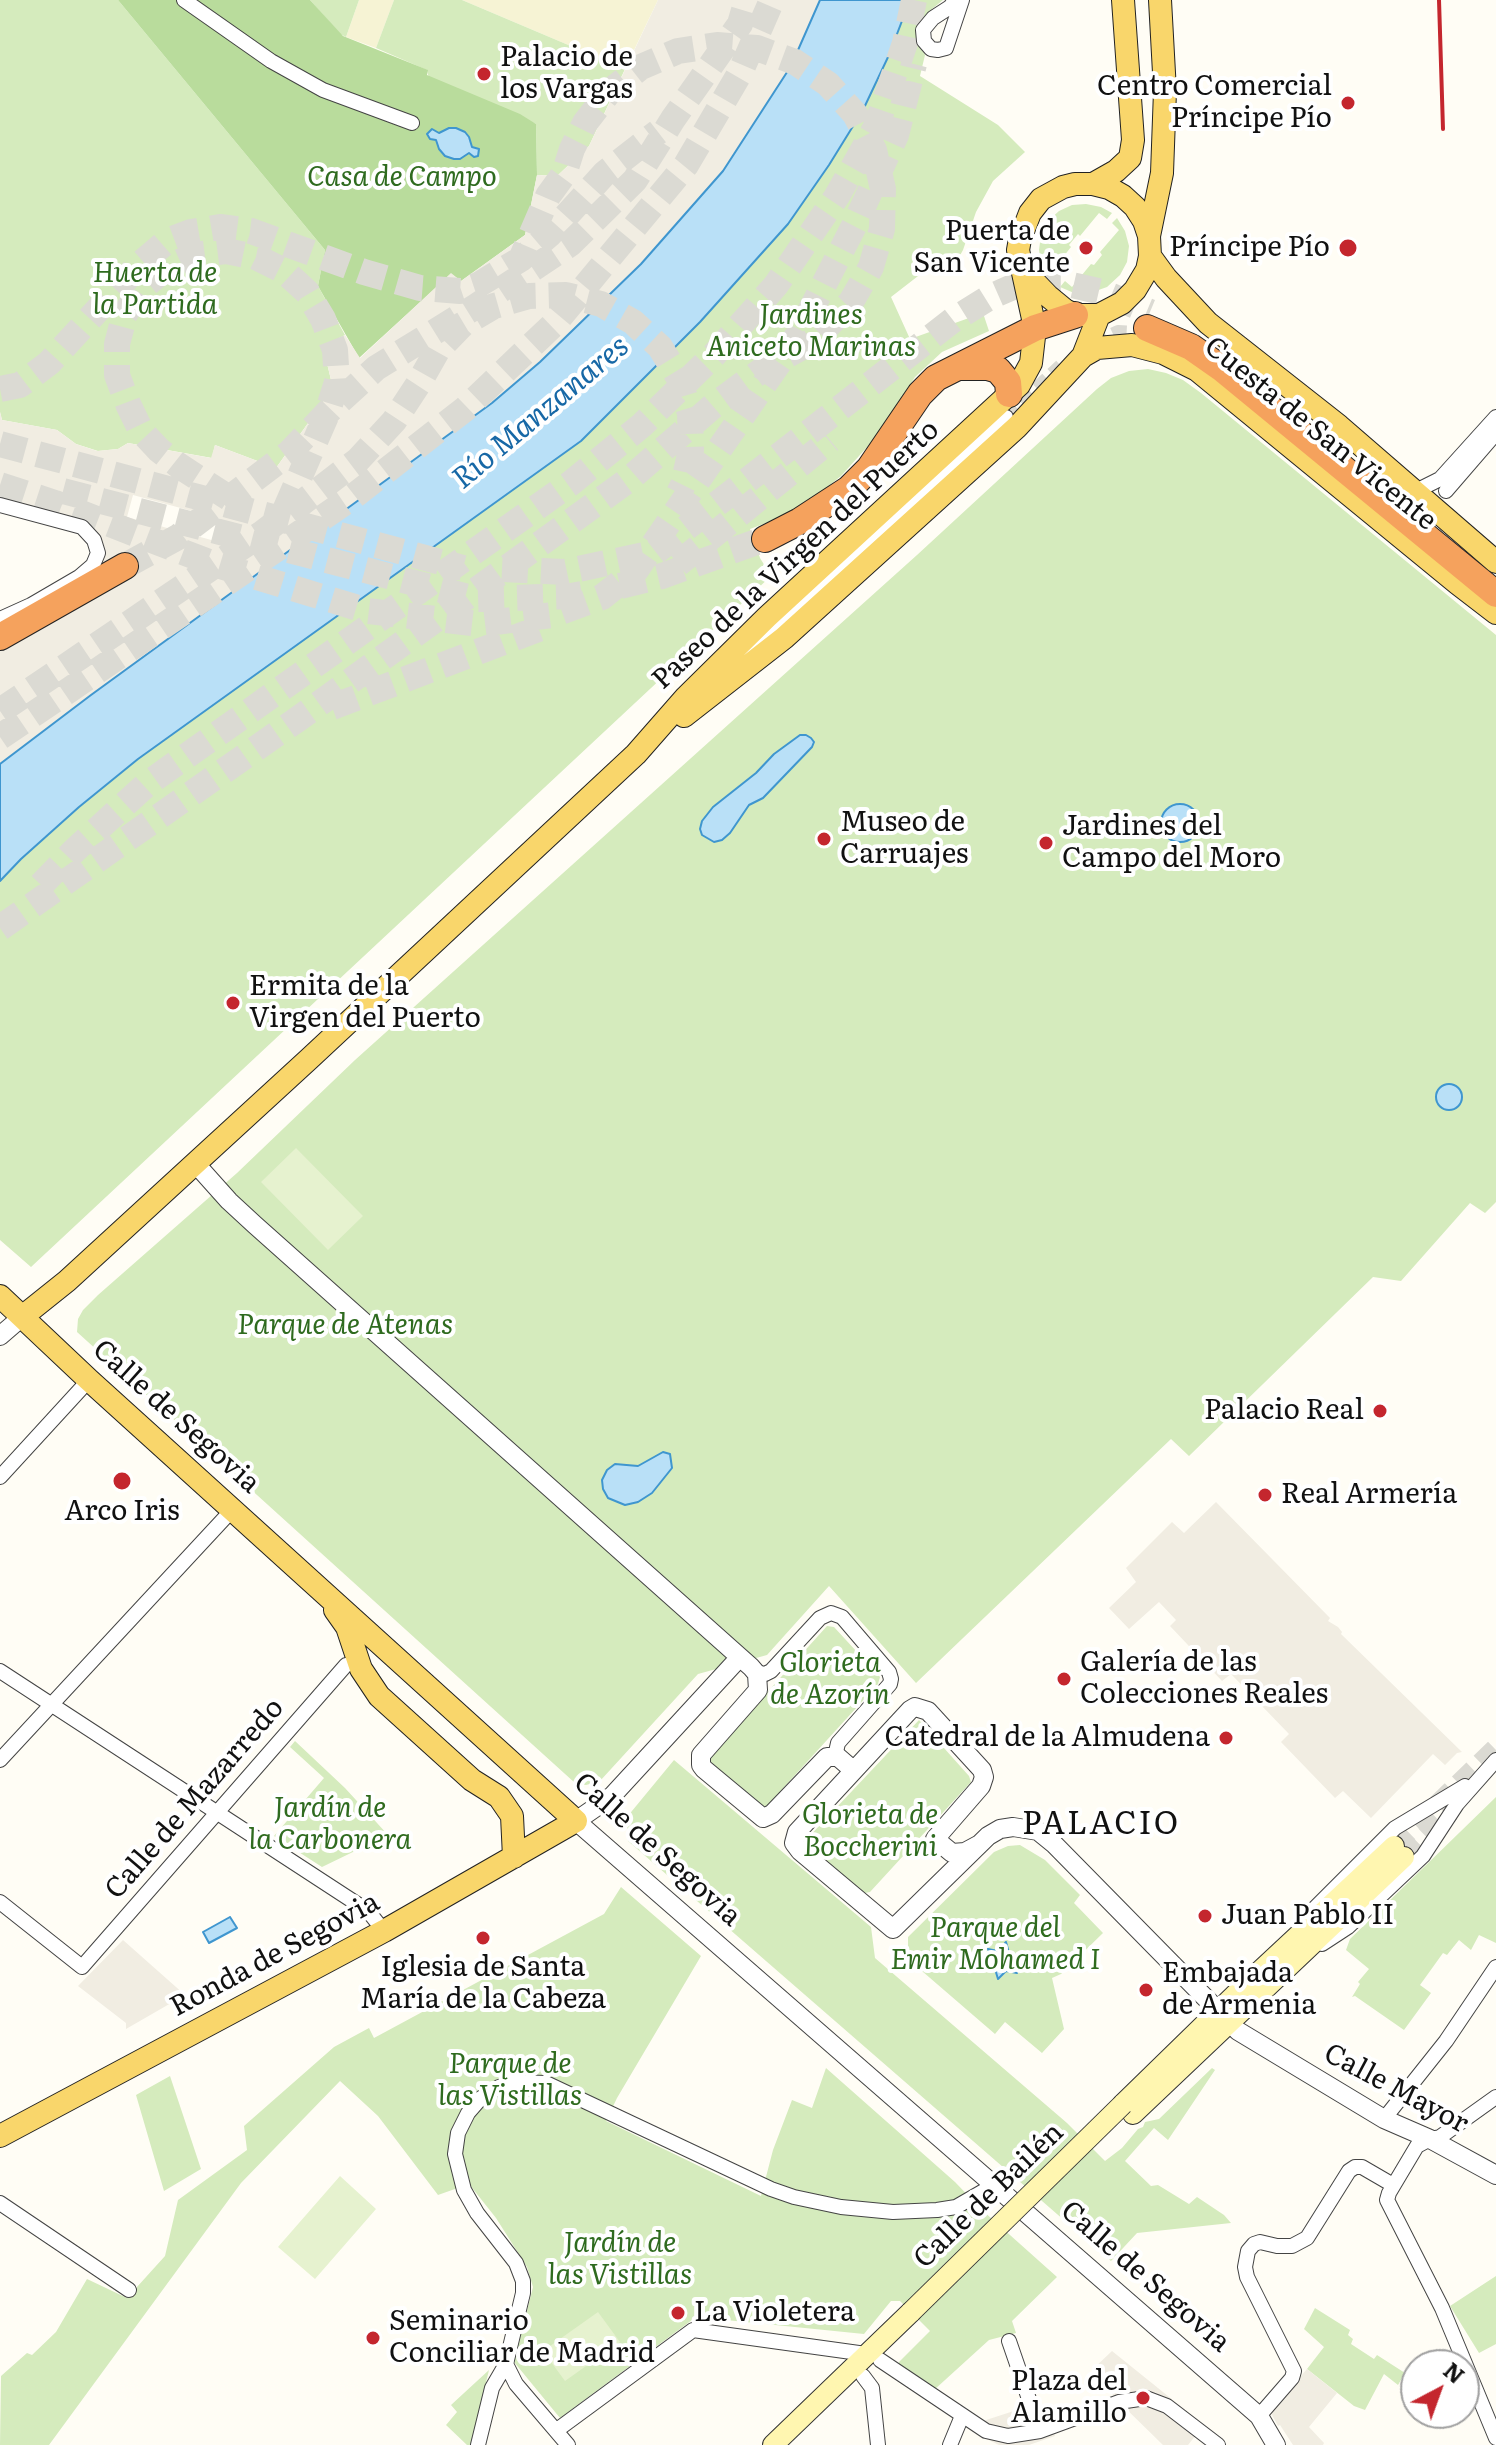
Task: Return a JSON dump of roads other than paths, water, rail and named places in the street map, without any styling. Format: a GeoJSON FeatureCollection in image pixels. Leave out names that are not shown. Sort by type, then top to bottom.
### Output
{"type":"FeatureCollection","features":[{"type":"Feature","properties":{"kind":"highway"},"geometry":{"type":"LineString","coordinates":[[765,539],[800,521],[849,489],[869,469],[920,394],[936,378],[1035,328],[1087,315]]}},
{"type":"Feature","properties":{"kind":"highway"},"geometry":{"type":"LineString","coordinates":[[1143,328],[1199,336],[1496,576]]}},
{"type":"Feature","properties":{"kind":"highway"},"geometry":{"type":"LineString","coordinates":[[1143,328],[1191,347],[1221,368],[1496,594]]}},
{"type":"Feature","properties":{"kind":"highway"},"geometry":{"type":"LineString","coordinates":[[956,367],[998,370],[1008,382],[1008,410]]}},
{"type":"Feature","properties":{"kind":"highway"},"geometry":{"type":"LineString","coordinates":[[0,637],[125,566]]}},
{"type":"Feature","properties":{"kind":"main road"},"geometry":{"type":"LineString","coordinates":[[1093,184],[1116,171],[1130,158],[1133,140],[1123,0]]}},
{"type":"Feature","properties":{"kind":"main road"},"geometry":{"type":"LineString","coordinates":[[1149,246],[1144,221],[1123,196],[1109,188],[1075,184],[1041,199],[1023,225],[1018,250],[1022,269],[1057,305],[1087,315],[1122,303],[1135,290],[1147,270],[1162,173],[1165,91],[1160,0]]}},
{"type":"Feature","properties":{"kind":"main road","name":"Cuesta de San Vicente"},"geometry":{"type":"LineString","coordinates":[[1149,246],[1166,278],[1208,323],[1339,426],[1496,562]]}},
{"type":"Feature","properties":{"kind":"main road","name":"Paseo de la Virgen del Puerto"},"geometry":{"type":"LineString","coordinates":[[1008,410],[1031,363],[1035,328],[1022,269]]}},
{"type":"Feature","properties":{"kind":"main road","name":"Cuesta de San Vicente"},"geometry":{"type":"LineString","coordinates":[[1087,315],[1143,328],[1163,353],[1197,370],[1496,613]]}},
{"type":"Feature","properties":{"kind":"main road","name":"Paseo de la Virgen del Puerto"},"geometry":{"type":"LineString","coordinates":[[22,1317],[67,1281],[636,754],[784,638],[1008,410],[1083,356],[1087,315]]}},
{"type":"Feature","properties":{"kind":"main road"},"geometry":{"type":"LineString","coordinates":[[1083,356],[1143,328]]}},
{"type":"Feature","properties":{"kind":"main road","name":"Calle de Segovia"},"geometry":{"type":"LineString","coordinates":[[0,1296],[576,1821]]}},
{"type":"Feature","properties":{"kind":"main road"},"geometry":{"type":"LineString","coordinates":[[320,1588],[347,1627],[361,1669],[379,1696],[472,1780],[499,1797],[512,1816],[515,1828],[514,1857]]}},
{"type":"Feature","properties":{"kind":"main road","name":"Ronda de Segovia"},"geometry":{"type":"LineString","coordinates":[[0,2136],[384,1931],[576,1821]]}},
{"type":"Feature","properties":{"kind":"main road","name":"Calle de Bailén"},"geometry":{"type":"LineString","coordinates":[[773,2445],[916,2317],[1128,2109],[1399,1852]]}},
{"type":"Feature","properties":{"kind":"main road","name":"Calle de Bailén"},"geometry":{"type":"LineString","coordinates":[[792,2445],[863,2376],[873,2357]]}},
{"type":"Feature","properties":{"kind":"street"},"geometry":{"type":"LineString","coordinates":[[184,0],[271,61],[323,90],[412,123]]}},
{"type":"Feature","properties":{"kind":"street"},"geometry":{"type":"LineString","coordinates":[[955,0],[923,30],[924,41],[931,49],[946,48],[962,0]]}},
{"type":"Feature","properties":{"kind":"street"},"geometry":{"type":"LineString","coordinates":[[1416,491],[1440,479],[1496,417]]}},
{"type":"Feature","properties":{"kind":"street"},"geometry":{"type":"LineString","coordinates":[[1446,491],[1496,433]]}},
{"type":"Feature","properties":{"kind":"street"},"geometry":{"type":"LineString","coordinates":[[0,505],[82,527],[89,532],[97,547],[93,565],[31,605],[0,619]]}},
{"type":"Feature","properties":{"kind":"street"},"geometry":{"type":"LineString","coordinates":[[195,1163],[255,1225],[757,1674],[758,1690],[704,1751],[700,1760],[704,1769],[763,1818],[772,1814],[821,1760],[833,1755],[853,1770]]}},
{"type":"Feature","properties":{"kind":"street","name":"Paseo de la Virgen del Puerto"},"geometry":{"type":"LineString","coordinates":[[0,1336],[22,1317]]}},
{"type":"Feature","properties":{"kind":"street"},"geometry":{"type":"LineString","coordinates":[[0,1477],[89,1380]]}},
{"type":"Feature","properties":{"kind":"street"},"geometry":{"type":"LineString","coordinates":[[0,1760],[233,1509]]}},
{"type":"Feature","properties":{"kind":"street"},"geometry":{"type":"LineString","coordinates":[[745,1662],[765,1674],[820,1618],[831,1613],[842,1617],[889,1672],[891,1679],[890,1684],[840,1740],[838,1757]]}},
{"type":"Feature","properties":{"kind":"street"},"geometry":{"type":"LineString","coordinates":[[576,1821],[612,1796],[745,1662]]}},
{"type":"Feature","properties":{"kind":"street","name":"Calle de Mazarredo"},"geometry":{"type":"LineString","coordinates":[[0,1902],[82,1967],[346,1665]]}},
{"type":"Feature","properties":{"kind":"street"},"geometry":{"type":"LineString","coordinates":[[0,1671],[368,1911],[384,1931]]}},
{"type":"Feature","properties":{"kind":"street"},"geometry":{"type":"LineString","coordinates":[[921,1707],[982,1770],[984,1777],[981,1786],[935,1839],[947,1850],[959,1854],[978,1845],[893,1929],[795,1847],[794,1838],[910,1710],[921,1707]]}},
{"type":"Feature","properties":{"kind":"street","name":"Calle de Bailén"},"geometry":{"type":"LineString","coordinates":[[1249,1993],[1348,1927],[1423,1856],[1457,1804],[1496,1760]]}},
{"type":"Feature","properties":{"kind":"street","name":"Calle de Bailén"},"geometry":{"type":"LineString","coordinates":[[1249,1993],[1318,1902],[1395,1828],[1482,1774]]}},
{"type":"Feature","properties":{"kind":"street","name":"Calle de Segovia"},"geometry":{"type":"LineString","coordinates":[[576,1821],[1259,2416],[1276,2445]]}},
{"type":"Feature","properties":{"kind":"street","name":"Calle Mayor"},"geometry":{"type":"LineString","coordinates":[[978,1845],[1000,1829],[1038,1831],[1224,2018],[1250,2038],[1384,2119],[1430,2139],[1496,2175]]}},
{"type":"Feature","properties":{"kind":"street"},"geometry":{"type":"LineString","coordinates":[[946,1876],[950,1858],[947,1850]]}},
{"type":"Feature","properties":{"kind":"street"},"geometry":{"type":"LineString","coordinates":[[1384,2119],[1446,2041],[1496,1967]]}},
{"type":"Feature","properties":{"kind":"street"},"geometry":{"type":"LineString","coordinates":[[478,2445],[492,2388],[506,2364],[523,2293],[522,2274],[464,2190],[455,2154],[458,2133],[468,2113],[481,2098],[499,2087],[514,2082],[546,2083],[771,2189],[841,2207],[918,2212],[956,2207],[994,2185]]}},
{"type":"Feature","properties":{"kind":"street"},"geometry":{"type":"LineString","coordinates":[[1496,2097],[1440,2137],[1417,2146],[1387,2200],[1442,2308],[1496,2438]]}},
{"type":"Feature","properties":{"kind":"street"},"geometry":{"type":"LineString","coordinates":[[1259,2416],[1294,2375],[1293,2367],[1247,2277],[1246,2259],[1254,2244],[1292,2246],[1307,2238],[1349,2171],[1355,2167],[1362,2167],[1393,2185]]}},
{"type":"Feature","properties":{"kind":"street"},"geometry":{"type":"LineString","coordinates":[[0,2203],[129,2290]]}},
{"type":"Feature","properties":{"kind":"street"},"geometry":{"type":"LineString","coordinates":[[557,2430],[693,2330],[873,2357],[986,2431],[1008,2436],[1040,2431],[1128,2399],[1146,2398],[1167,2406],[1218,2445]]}},
{"type":"Feature","properties":{"kind":"street"},"geometry":{"type":"LineString","coordinates":[[1009,2341],[1040,2431]]}},
{"type":"Feature","properties":{"kind":"street"},"geometry":{"type":"LineString","coordinates":[[506,2364],[516,2384],[568,2445]]}},
{"type":"Feature","properties":{"kind":"street"},"geometry":{"type":"LineString","coordinates":[[863,2376],[872,2388],[878,2445]]}},
{"type":"Feature","properties":{"kind":"street"},"geometry":{"type":"LineString","coordinates":[[950,2445],[962,2416]]}},
{"type":"Feature","properties":{"kind":"water","name":"Río Manzanares"},"geometry":{"type":"Polygon","coordinates":[[[820,0],[910,0],[863,110],[829,165],[788,224],[700,322],[581,441],[138,759],[79,807],[0,881],[0,764],[492,403],[540,362],[641,264],[723,171],[791,66],[820,0]]]}},
{"type":"Feature","properties":{"kind":"water"},"geometry":{"type":"Polygon","coordinates":[[[449,128],[465,132],[472,147],[479,149],[478,156],[469,153],[454,159],[445,156],[436,140],[430,139],[427,134],[432,129],[439,133],[449,128]]]}},
{"type":"Feature","properties":{"kind":"water"},"geometry":{"type":"Polygon","coordinates":[[[800,735],[811,738],[814,742],[812,747],[763,798],[749,805],[730,833],[714,842],[702,835],[702,821],[713,807],[800,735]]]}},
{"type":"Feature","properties":{"kind":"water"},"geometry":{"type":"Polygon","coordinates":[[[1180,804],[1193,810],[1199,823],[1193,836],[1180,842],[1167,836],[1161,823],[1167,810],[1180,804]]]}},
{"type":"Feature","properties":{"kind":"water"},"geometry":{"type":"Polygon","coordinates":[[[1449,1084],[1458,1088],[1462,1097],[1458,1106],[1449,1110],[1440,1106],[1436,1097],[1440,1088],[1449,1084]]]}},
{"type":"Feature","properties":{"kind":"water"},"geometry":{"type":"Polygon","coordinates":[[[663,1452],[670,1454],[672,1468],[652,1493],[638,1502],[625,1505],[608,1498],[602,1480],[607,1470],[615,1464],[638,1466],[663,1452]]]}},
{"type":"Feature","properties":{"kind":"water"},"geometry":{"type":"Polygon","coordinates":[[[230,1917],[237,1928],[209,1943],[203,1932],[230,1917]]]}},
{"type":"Feature","properties":{"kind":"water"},"geometry":{"type":"Polygon","coordinates":[[[1006,1942],[1009,1953],[1020,1955],[1012,1963],[1017,1973],[1006,1971],[998,1979],[995,1969],[984,1967],[992,1959],[988,1949],[998,1951],[1006,1942]]]}},
{"type":"Feature","properties":{"kind":"tunnel"},"geometry":{"type":"LineString","coordinates":[[125,566],[178,537],[289,453],[376,368],[570,244],[635,180],[673,119],[740,24],[747,0]]}},
{"type":"Feature","properties":{"kind":"tunnel"},"geometry":{"type":"LineString","coordinates":[[0,737],[350,499],[465,409],[554,324],[686,165],[740,73],[772,0]]}},
{"type":"Feature","properties":{"kind":"tunnel"},"geometry":{"type":"LineString","coordinates":[[41,885],[147,784],[571,483],[642,425],[714,355],[776,285],[837,196],[876,127],[905,43],[914,0]]}},
{"type":"Feature","properties":{"kind":"tunnel"},"geometry":{"type":"LineString","coordinates":[[0,928],[298,719],[627,481],[713,406],[769,365],[813,341],[851,302],[871,267],[882,229],[883,189],[874,150],[855,114],[828,84],[795,62],[757,48],[717,45],[678,51],[641,67],[609,92],[585,123],[564,174],[548,196],[521,259]]}},
{"type":"Feature","properties":{"kind":"tunnel"},"geometry":{"type":"LineString","coordinates":[[0,485],[214,564],[368,611],[479,624],[552,615],[602,597],[636,570],[798,335],[896,135],[914,64]]}},
{"type":"Feature","properties":{"kind":"tunnel"},"geometry":{"type":"LineString","coordinates":[[0,389],[20,385],[49,363],[138,266],[167,241],[191,232],[220,227],[251,231],[364,272],[420,288],[460,291],[478,285],[521,259],[549,235],[605,173],[658,132]]}},
{"type":"Feature","properties":{"kind":"tunnel"},"geometry":{"type":"LineString","coordinates":[[229,498],[178,465],[141,431],[117,375],[117,344],[125,314],[142,288],[166,268],[195,255],[226,251],[256,257],[284,271],[307,292],[323,319],[335,350],[337,382],[327,414],[283,515]]}},
{"type":"Feature","properties":{"kind":"tunnel"},"geometry":{"type":"LineString","coordinates":[[502,569],[564,572],[654,553],[953,320],[1015,286],[1063,283],[1102,292],[1150,312]]}},
{"type":"Feature","properties":{"kind":"tunnel"},"geometry":{"type":"LineString","coordinates":[[0,711],[261,534],[358,460],[394,421],[437,351],[462,325],[494,306],[529,296],[566,295],[601,304],[633,322],[660,347],[679,378],[690,413],[691,450],[679,493]]}},
{"type":"Feature","properties":{"kind":"tunnel"},"geometry":{"type":"LineString","coordinates":[[1094,343],[1118,332],[1151,334]]}},
{"type":"Feature","properties":{"kind":"tunnel"},"geometry":{"type":"LineString","coordinates":[[1006,417],[1061,366]]}},
{"type":"Feature","properties":{"kind":"tunnel"},"geometry":{"type":"LineString","coordinates":[[678,564],[830,440]]}},
{"type":"Feature","properties":{"kind":"tunnel"},"geometry":{"type":"LineString","coordinates":[[0,444],[463,568]]}},
{"type":"Feature","properties":{"kind":"tunnel"},"geometry":{"type":"LineString","coordinates":[[63,491],[476,599],[582,594]]}},
{"type":"Feature","properties":{"kind":"tunnel"},"geometry":{"type":"LineString","coordinates":[[620,586],[662,576],[765,539]]}},
{"type":"Feature","properties":{"kind":"tunnel"},"geometry":{"type":"LineString","coordinates":[[332,707],[546,626]]}},
{"type":"Feature","properties":{"kind":"tunnel"},"geometry":{"type":"LineString","coordinates":[[1394,1846],[1496,1748]]}},
{"type":"Feature","properties":{"kind":"tunnel"},"geometry":{"type":"LineString","coordinates":[[1404,1857],[1450,1812]]}},
{"type":"Feature","properties":{"kind":"railway"},"geometry":{"type":"LineString","coordinates":[[1439,0],[1443,129]]}},
{"type":"Feature","properties":{"kind":"place","name":"Palacio de los Vargas"},"geometry":{"type":"Point","coordinates":[484,74]}},
{"type":"Feature","properties":{"kind":"place","name":"Centro Comercial Príncipe Pío"},"geometry":{"type":"Point","coordinates":[1348,103]}},
{"type":"Feature","properties":{"kind":"place","name":"Puerta de San Vicente"},"geometry":{"type":"Point","coordinates":[1086,248]}},
{"type":"Feature","properties":{"kind":"place","name":"Príncipe Pío"},"geometry":{"type":"Point","coordinates":[1348,248]}},
{"type":"Feature","properties":{"kind":"place","name":"Museo de Carruajes"},"geometry":{"type":"Point","coordinates":[824,839]}},
{"type":"Feature","properties":{"kind":"place","name":"Jardines del Campo del Moro"},"geometry":{"type":"Point","coordinates":[1046,843]}},
{"type":"Feature","properties":{"kind":"place","name":"Ermita de la Virgen del Puerto"},"geometry":{"type":"Point","coordinates":[233,1003]}},
{"type":"Feature","properties":{"kind":"place","name":"Palacio Real"},"geometry":{"type":"Point","coordinates":[1380,1411]}},
{"type":"Feature","properties":{"kind":"place","name":"Arco Iris"},"geometry":{"type":"Point","coordinates":[122,1481]}},
{"type":"Feature","properties":{"kind":"place","name":"Real Armería"},"geometry":{"type":"Point","coordinates":[1265,1495]}},
{"type":"Feature","properties":{"kind":"place","name":"Galería de las Colecciones Reales"},"geometry":{"type":"Point","coordinates":[1064,1679]}},
{"type":"Feature","properties":{"kind":"place","name":"Catedral de la Almudena"},"geometry":{"type":"Point","coordinates":[1226,1738]}},
{"type":"Feature","properties":{"kind":"place","name":"Juan Pablo II"},"geometry":{"type":"Point","coordinates":[1205,1916]}},
{"type":"Feature","properties":{"kind":"place","name":"Iglesia de Santa María de la Cabeza"},"geometry":{"type":"Point","coordinates":[483,1938]}},
{"type":"Feature","properties":{"kind":"place","name":"Embajada de Armenia"},"geometry":{"type":"Point","coordinates":[1146,1990]}},
{"type":"Feature","properties":{"kind":"place","name":"La Violetera"},"geometry":{"type":"Point","coordinates":[678,2313]}},
{"type":"Feature","properties":{"kind":"place","name":"Seminario Conciliar de Madrid"},"geometry":{"type":"Point","coordinates":[373,2338]}},
{"type":"Feature","properties":{"kind":"place","name":"Plaza del Alamillo"},"geometry":{"type":"Point","coordinates":[1143,2398]}},
{"type":"Feature","properties":{"kind":"district","name":"PALACIO"},"geometry":{"type":"Point","coordinates":[1101,1825]}},
{"type":"Feature","properties":{"kind":"park label","name":"Casa de Campo"},"geometry":{"type":"Point","coordinates":[402,178]}},
{"type":"Feature","properties":{"kind":"park label","name":"Huerta de la Partida"},"geometry":{"type":"Point","coordinates":[155,290]}},
{"type":"Feature","properties":{"kind":"park label","name":"Jardines Aniceto Marinas"},"geometry":{"type":"Point","coordinates":[811,332]}},
{"type":"Feature","properties":{"kind":"park label","name":"Parque de Atenas"},"geometry":{"type":"Point","coordinates":[345,1326]}},
{"type":"Feature","properties":{"kind":"park label","name":"Glorieta de Azorín"},"geometry":{"type":"Point","coordinates":[830,1680]}},
{"type":"Feature","properties":{"kind":"park label","name":"Jardín de la Carbonera"},"geometry":{"type":"Point","coordinates":[330,1825]}},
{"type":"Feature","properties":{"kind":"park label","name":"Glorieta de Boccherini"},"geometry":{"type":"Point","coordinates":[870,1832]}},
{"type":"Feature","properties":{"kind":"park label","name":"Parque del Emir Mohamed I"},"geometry":{"type":"Point","coordinates":[995,1945]}},
{"type":"Feature","properties":{"kind":"park label","name":"Parque de las Vistillas"},"geometry":{"type":"Point","coordinates":[510,2081]}},
{"type":"Feature","properties":{"kind":"park label","name":"Jardín de las Vistillas"},"geometry":{"type":"Point","coordinates":[620,2260]}}]}
